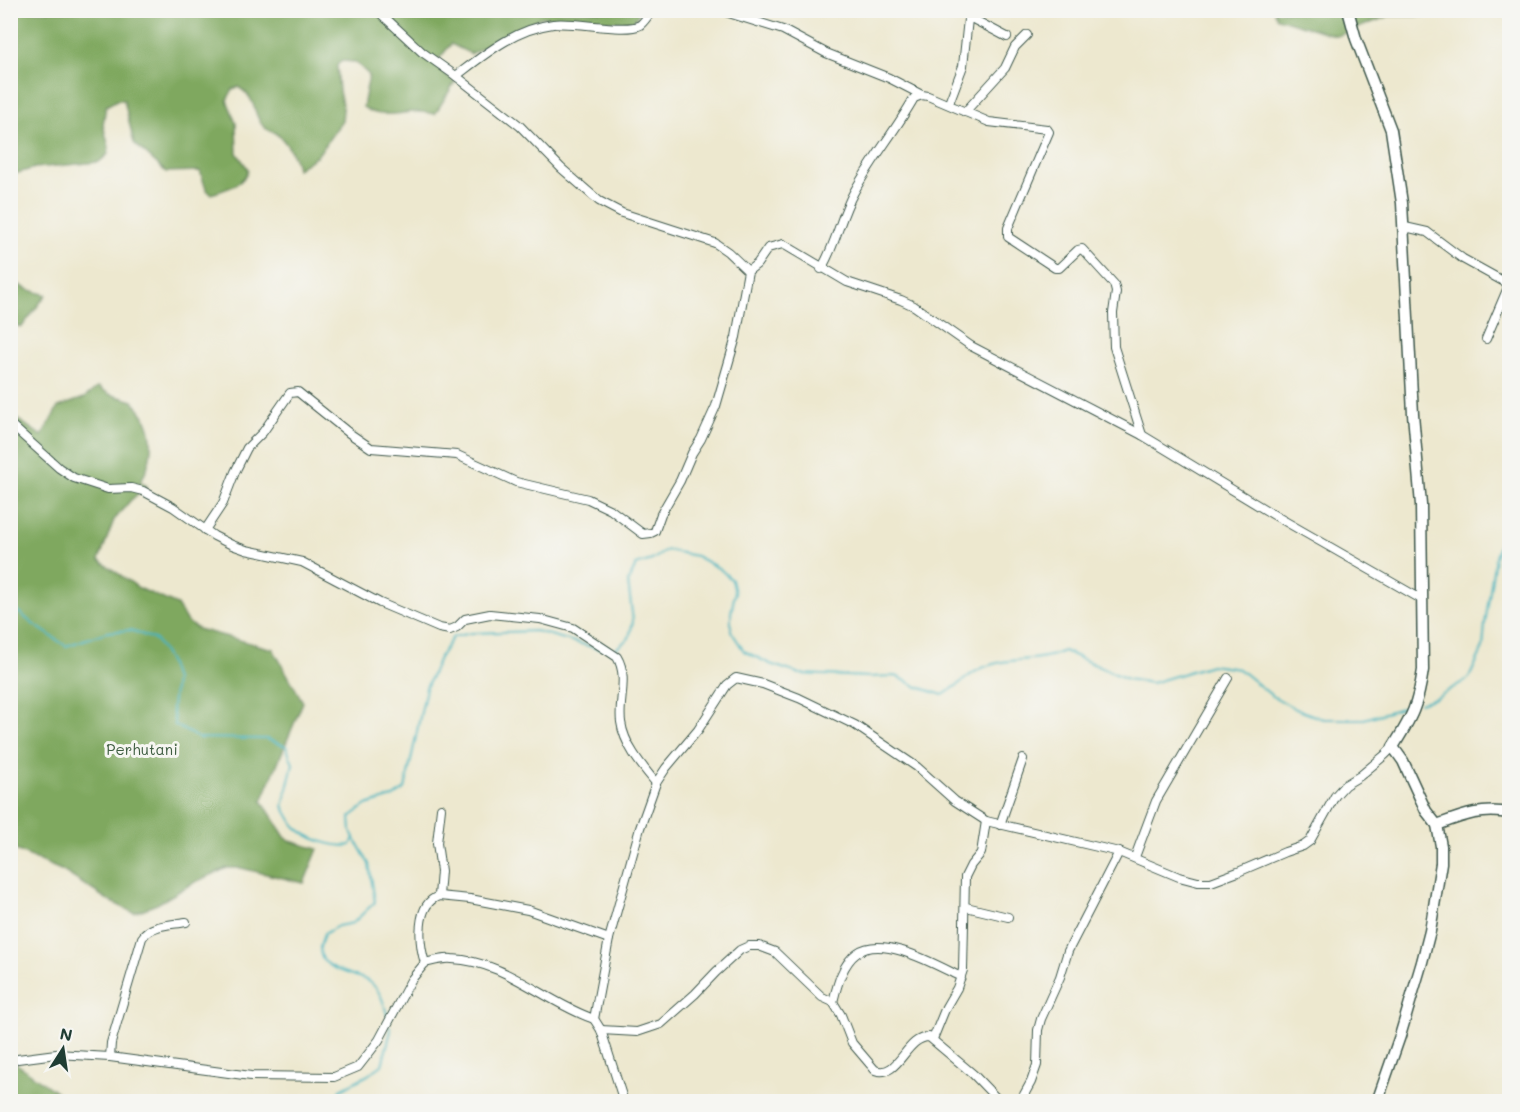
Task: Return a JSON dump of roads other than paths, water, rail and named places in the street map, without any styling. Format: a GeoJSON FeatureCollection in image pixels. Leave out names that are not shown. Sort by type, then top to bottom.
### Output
{"type":"FeatureCollection","features":[{"type":"Feature","properties":{"kind":"street"},"geometry":{"type":"LineString","coordinates":[[376,10],[422,52],[520,126],[561,168],[599,201],[622,213],[715,243],[728,252],[748,272]]}},
{"type":"Feature","properties":{"kind":"street"},"geometry":{"type":"LineString","coordinates":[[456,76],[487,52],[514,36],[535,28],[554,24],[632,28],[641,24],[652,10]]}},
{"type":"Feature","properties":{"kind":"street"},"geometry":{"type":"LineString","coordinates":[[719,10],[783,30],[826,53],[880,74],[922,95],[949,103],[989,122],[1043,127],[1049,132],[1008,228],[1008,237],[1055,268],[1059,268],[1082,249],[1114,284],[1116,292],[1113,313],[1114,347],[1142,435]]}},
{"type":"Feature","properties":{"kind":"street"},"geometry":{"type":"LineString","coordinates":[[594,1019],[609,939],[640,828],[656,783],[698,729],[727,685],[736,678],[742,678],[799,698],[855,724],[917,767],[955,801],[986,821],[1119,852],[1189,881],[1211,882],[1303,846],[1314,837],[1335,796],[1393,747],[1411,718],[1423,670],[1421,505],[1409,348],[1405,227],[1391,130],[1356,39],[1348,10]]}},
{"type":"Feature","properties":{"kind":"street"},"geometry":{"type":"LineString","coordinates":[[949,103],[963,66],[968,19],[973,19],[1007,38]]}},
{"type":"Feature","properties":{"kind":"street"},"geometry":{"type":"LineString","coordinates":[[965,112],[1005,68],[1015,47],[1027,35]]}},
{"type":"Feature","properties":{"kind":"street"},"geometry":{"type":"LineString","coordinates":[[821,269],[853,193],[915,98],[922,95]]}},
{"type":"Feature","properties":{"kind":"street"},"geometry":{"type":"LineString","coordinates":[[1405,227],[1427,232],[1463,259],[1509,285],[1486,339]]}},
{"type":"Feature","properties":{"kind":"street"},"geometry":{"type":"LineString","coordinates":[[205,530],[223,503],[247,448],[263,432],[290,393],[298,392],[371,448],[457,455],[516,482],[588,499],[611,510],[643,534],[655,531],[661,514],[680,481],[718,400],[736,337],[748,272],[768,248],[777,244],[790,247],[821,269],[847,282],[908,303],[929,315],[979,351],[1142,435],[1274,515],[1421,598]]}},
{"type":"Feature","properties":{"kind":"street"},"geometry":{"type":"LineString","coordinates":[[10,424],[59,468],[74,478],[108,489],[131,488],[143,491],[173,507],[205,530],[232,545],[302,562],[380,603],[439,628],[450,630],[458,627],[465,619],[490,614],[540,619],[573,628],[620,661],[623,674],[620,721],[623,734],[638,760],[656,783]]}},
{"type":"Feature","properties":{"kind":"street"},"geometry":{"type":"LineString","coordinates":[[1135,857],[1156,801],[1228,678]]}},
{"type":"Feature","properties":{"kind":"street"},"geometry":{"type":"LineString","coordinates":[[1377,1101],[1400,1035],[1430,931],[1441,862],[1437,825],[1426,811],[1403,760],[1393,747]]}},
{"type":"Feature","properties":{"kind":"street"},"geometry":{"type":"LineString","coordinates":[[1000,825],[1023,759]]}},
{"type":"Feature","properties":{"kind":"street"},"geometry":{"type":"LineString","coordinates":[[438,896],[441,871],[436,843],[441,808]]}},
{"type":"Feature","properties":{"kind":"street"},"geometry":{"type":"LineString","coordinates":[[1437,825],[1468,813],[1491,810],[1509,813]]}},
{"type":"Feature","properties":{"kind":"street"},"geometry":{"type":"LineString","coordinates":[[933,1039],[962,977],[966,907],[965,877],[981,853],[986,821]]}},
{"type":"Feature","properties":{"kind":"street"},"geometry":{"type":"LineString","coordinates":[[1020,1101],[1031,1082],[1037,1065],[1038,1030],[1068,951],[1119,852]]}},
{"type":"Feature","properties":{"kind":"street"},"geometry":{"type":"LineString","coordinates":[[424,963],[420,950],[421,921],[428,904],[438,896],[470,899],[528,910],[609,939]]}},
{"type":"Feature","properties":{"kind":"street"},"geometry":{"type":"LineString","coordinates":[[966,907],[1008,917]]}},
{"type":"Feature","properties":{"kind":"street"},"geometry":{"type":"LineString","coordinates":[[110,1057],[111,1042],[142,938],[147,931],[153,928],[186,922]]}},
{"type":"Feature","properties":{"kind":"street"},"geometry":{"type":"LineString","coordinates":[[601,1030],[637,1032],[661,1024],[740,950],[749,946],[759,946],[775,952],[822,997],[833,1002],[852,1043],[874,1070],[885,1072],[891,1069],[918,1039],[924,1037],[933,1039],[1000,1101]]}},
{"type":"Feature","properties":{"kind":"street"},"geometry":{"type":"LineString","coordinates":[[833,1002],[838,982],[846,965],[856,953],[866,949],[888,947],[962,977]]}},
{"type":"Feature","properties":{"kind":"street"},"geometry":{"type":"LineString","coordinates":[[10,1060],[56,1054],[110,1057],[251,1076],[334,1077],[358,1067],[379,1040],[411,980],[424,963],[451,958],[491,967],[580,1015],[594,1019],[601,1030],[624,1101]]}},
{"type":"Feature","properties":{"kind":"waterway"},"geometry":{"type":"LineString","coordinates":[[1420,703],[1436,698],[1469,678],[1483,648],[1495,557],[1502,536],[1510,523]]}},
{"type":"Feature","properties":{"kind":"waterway"},"geometry":{"type":"LineString","coordinates":[[611,650],[629,638],[633,621],[628,582],[636,565],[652,560],[667,550],[696,556],[720,569],[732,580],[735,593],[731,613],[731,631],[744,651],[770,664],[800,674],[896,676],[918,687],[943,695],[983,667],[1045,657],[1064,651],[1127,679],[1152,683],[1211,665],[1239,669],[1271,695],[1296,709],[1323,719],[1364,719],[1412,705]]}},
{"type":"Feature","properties":{"kind":"waterway"},"geometry":{"type":"LineString","coordinates":[[10,605],[66,646],[107,632],[131,630],[156,640],[169,661],[175,680],[172,708],[175,725],[198,738],[266,739],[286,746],[293,764],[283,806],[294,825],[314,839],[330,844],[351,845],[354,837]]}},
{"type":"Feature","properties":{"kind":"waterway"},"geometry":{"type":"LineString","coordinates":[[388,1018],[376,988],[368,981],[331,966],[321,955],[320,946],[324,934],[338,926],[353,923],[375,902],[369,864],[351,832],[350,817],[366,805],[393,797],[405,789],[426,688],[439,658],[453,637],[471,633],[536,631],[599,649]]}},
{"type":"Feature","properties":{"kind":"waterway"},"geometry":{"type":"LineString","coordinates":[[335,1102],[341,1089],[382,1065],[391,1031],[389,1026]]}},
{"type":"Feature","properties":{"kind":"park label","name":"Perhutani"},"geometry":{"type":"Point","coordinates":[142,750]}}]}
